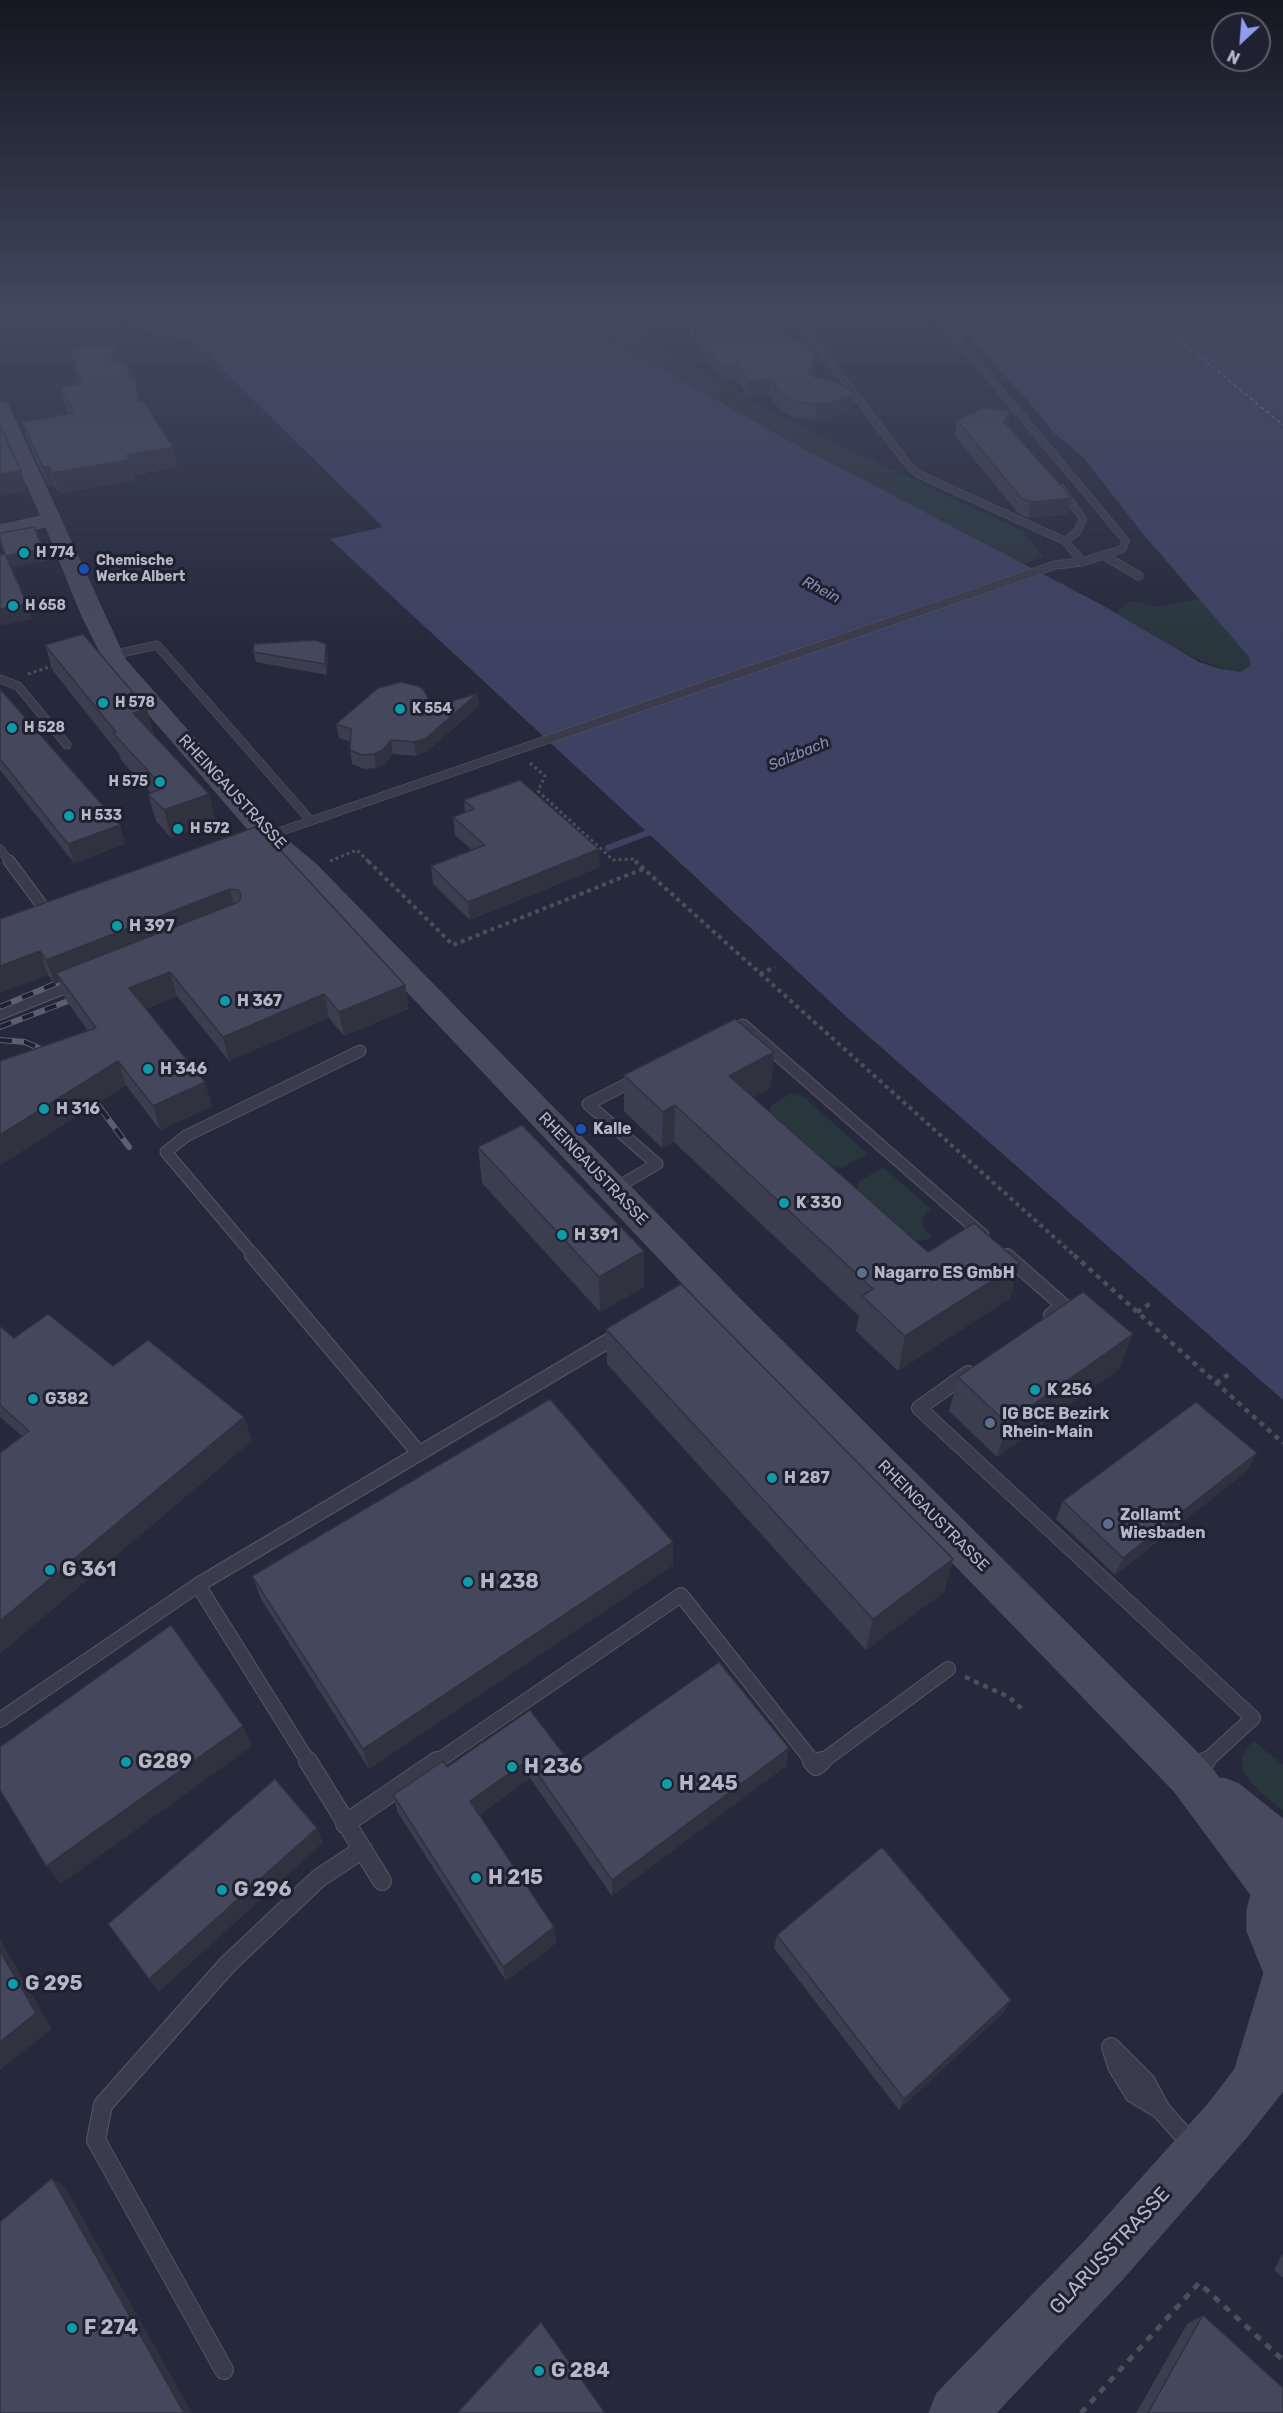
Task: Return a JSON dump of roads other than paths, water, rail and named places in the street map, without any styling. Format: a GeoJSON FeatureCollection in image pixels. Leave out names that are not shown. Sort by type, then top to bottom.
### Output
{"type":"FeatureCollection","features":[{"type":"Feature","properties":{"kind":"street","name":"RHEINGAUSTRASSE"},"geometry":{"type":"LineString","coordinates":[[10,429],[112,655],[267,836],[307,870],[613,1190],[696,1287],[1190,1776],[1280,1873],[1269,1911],[1270,1931],[1283,1960]]}},
{"type":"Feature","properties":{"kind":"street"},"geometry":{"type":"LineString","coordinates":[[0,531],[53,520]]}},
{"type":"Feature","properties":{"kind":"street","name":"GLARUSSTRASSE"},"geometry":{"type":"LineString","coordinates":[[957,2413],[1102,2262],[1269,2070],[1283,1984]]}},
{"type":"Feature","properties":{"kind":"lane"},"geometry":{"type":"LineString","coordinates":[[881,429],[918,474],[1065,541],[1082,562]]}},
{"type":"Feature","properties":{"kind":"lane"},"geometry":{"type":"LineString","coordinates":[[267,836],[1055,565],[1082,562],[1122,549],[1126,541],[1035,429]]}},
{"type":"Feature","properties":{"kind":"lane"},"geometry":{"type":"LineString","coordinates":[[1057,483],[1078,509],[1083,519],[1074,536],[1065,541]]}},
{"type":"Feature","properties":{"kind":"lane"},"geometry":{"type":"LineString","coordinates":[[1103,555],[1139,576]]}},
{"type":"Feature","properties":{"kind":"lane"},"geometry":{"type":"LineString","coordinates":[[112,655],[158,645],[311,820]]}},
{"type":"Feature","properties":{"kind":"lane"},"geometry":{"type":"LineString","coordinates":[[0,679],[18,686],[67,745]]}},
{"type":"Feature","properties":{"kind":"lane"},"geometry":{"type":"LineString","coordinates":[[0,849],[42,914],[58,909]]}},
{"type":"Feature","properties":{"kind":"lane"},"geometry":{"type":"LineString","coordinates":[[0,1014],[87,980]]}},
{"type":"Feature","properties":{"kind":"lane"},"geometry":{"type":"LineString","coordinates":[[712,1041],[743,1025],[1064,1306],[1045,1320]]}},
{"type":"Feature","properties":{"kind":"lane"},"geometry":{"type":"LineString","coordinates":[[360,1051],[186,1136],[166,1152],[419,1453]]}},
{"type":"Feature","properties":{"kind":"lane"},"geometry":{"type":"LineString","coordinates":[[613,1190],[657,1164],[588,1104],[650,1072]]}},
{"type":"Feature","properties":{"kind":"lane"},"geometry":{"type":"LineString","coordinates":[[0,1720],[198,1585],[628,1329]]}},
{"type":"Feature","properties":{"kind":"lane"},"geometry":{"type":"LineString","coordinates":[[977,1367],[919,1408],[1253,1718],[1190,1776]]}},
{"type":"Feature","properties":{"kind":"lane"},"geometry":{"type":"LineString","coordinates":[[198,1585],[382,1881]]}},
{"type":"Feature","properties":{"kind":"lane"},"geometry":{"type":"LineString","coordinates":[[345,1824],[681,1595],[816,1767],[948,1670]]}},
{"type":"Feature","properties":{"kind":"lane"},"geometry":{"type":"LineString","coordinates":[[224,2370],[96,2140],[103,2105],[228,1964],[319,1878],[363,1849]]}},
{"type":"Feature","properties":{"kind":"lane"},"geometry":{"type":"LineString","coordinates":[[1161,2110],[1199,2153]]}},
{"type":"Feature","properties":{"kind":"water","name":"Rhein"},"geometry":{"type":"Polygon","coordinates":[[[282,429],[767,429],[1102,605],[1199,662],[1241,672],[1250,666],[1249,657],[1144,535],[1083,457],[1050,429],[1283,429],[1283,1400],[850,1020],[330,539],[383,527],[282,429]]]}},
{"type":"Feature","properties":{"kind":"waterway","name":"Salzbach"},"geometry":{"type":"LineString","coordinates":[[608,848],[658,829]]}},
{"type":"Feature","properties":{"kind":"railway"},"geometry":{"type":"LineString","coordinates":[[0,1007],[69,978]]}},
{"type":"Feature","properties":{"kind":"railway"},"geometry":{"type":"LineString","coordinates":[[0,1027],[84,995]]}},
{"type":"Feature","properties":{"kind":"railway"},"geometry":{"type":"LineString","coordinates":[[0,1040],[25,1042],[52,1054]]}},
{"type":"Feature","properties":{"kind":"railway"},"geometry":{"type":"LineString","coordinates":[[87,1090],[129,1147]]}},
{"type":"Feature","properties":{"kind":"place","name":"H 774"},"geometry":{"type":"Point","coordinates":[24,553]}},
{"type":"Feature","properties":{"kind":"place","name":"Chemische Werke Albert"},"geometry":{"type":"Point","coordinates":[84,569]}},
{"type":"Feature","properties":{"kind":"place","name":"H 658"},"geometry":{"type":"Point","coordinates":[13,606]}},
{"type":"Feature","properties":{"kind":"place","name":"H 578"},"geometry":{"type":"Point","coordinates":[103,703]}},
{"type":"Feature","properties":{"kind":"place","name":"K 554"},"geometry":{"type":"Point","coordinates":[400,709]}},
{"type":"Feature","properties":{"kind":"place","name":"H 528"},"geometry":{"type":"Point","coordinates":[12,728]}},
{"type":"Feature","properties":{"kind":"place","name":"H 575"},"geometry":{"type":"Point","coordinates":[160,782]}},
{"type":"Feature","properties":{"kind":"place","name":"H 533"},"geometry":{"type":"Point","coordinates":[69,816]}},
{"type":"Feature","properties":{"kind":"place","name":"H 572"},"geometry":{"type":"Point","coordinates":[178,829]}},
{"type":"Feature","properties":{"kind":"place","name":"H 397"},"geometry":{"type":"Point","coordinates":[117,926]}},
{"type":"Feature","properties":{"kind":"place","name":"H 367"},"geometry":{"type":"Point","coordinates":[225,1001]}},
{"type":"Feature","properties":{"kind":"place","name":"H 346"},"geometry":{"type":"Point","coordinates":[148,1069]}},
{"type":"Feature","properties":{"kind":"place","name":"H 316"},"geometry":{"type":"Point","coordinates":[44,1109]}},
{"type":"Feature","properties":{"kind":"place","name":"Kalle"},"geometry":{"type":"Point","coordinates":[581,1129]}},
{"type":"Feature","properties":{"kind":"place","name":"K 330"},"geometry":{"type":"Point","coordinates":[784,1203]}},
{"type":"Feature","properties":{"kind":"place","name":"H 391"},"geometry":{"type":"Point","coordinates":[562,1235]}},
{"type":"Feature","properties":{"kind":"place","name":"Nagarro ES GmbH"},"geometry":{"type":"Point","coordinates":[862,1273]}},
{"type":"Feature","properties":{"kind":"place","name":"K 256"},"geometry":{"type":"Point","coordinates":[1035,1390]}},
{"type":"Feature","properties":{"kind":"place","name":"G382"},"geometry":{"type":"Point","coordinates":[33,1399]}},
{"type":"Feature","properties":{"kind":"place","name":"IG BCE Bezirk Rhein-Main"},"geometry":{"type":"Point","coordinates":[990,1423]}},
{"type":"Feature","properties":{"kind":"place","name":"H 287"},"geometry":{"type":"Point","coordinates":[772,1478]}},
{"type":"Feature","properties":{"kind":"place","name":"Zollamt Wiesbaden"},"geometry":{"type":"Point","coordinates":[1108,1524]}},
{"type":"Feature","properties":{"kind":"place","name":"G 361"},"geometry":{"type":"Point","coordinates":[50,1570]}},
{"type":"Feature","properties":{"kind":"place","name":"H 238"},"geometry":{"type":"Point","coordinates":[468,1582]}},
{"type":"Feature","properties":{"kind":"place","name":"G289"},"geometry":{"type":"Point","coordinates":[126,1762]}},
{"type":"Feature","properties":{"kind":"place","name":"H 236"},"geometry":{"type":"Point","coordinates":[512,1767]}},
{"type":"Feature","properties":{"kind":"place","name":"H 245"},"geometry":{"type":"Point","coordinates":[667,1784]}},
{"type":"Feature","properties":{"kind":"place","name":"H 215"},"geometry":{"type":"Point","coordinates":[476,1878]}},
{"type":"Feature","properties":{"kind":"place","name":"G 296"},"geometry":{"type":"Point","coordinates":[222,1890]}},
{"type":"Feature","properties":{"kind":"place","name":"G 295"},"geometry":{"type":"Point","coordinates":[13,1984]}},
{"type":"Feature","properties":{"kind":"place","name":"F 274"},"geometry":{"type":"Point","coordinates":[72,2328]}},
{"type":"Feature","properties":{"kind":"place","name":"G 284"},"geometry":{"type":"Point","coordinates":[539,2371]}}]}
